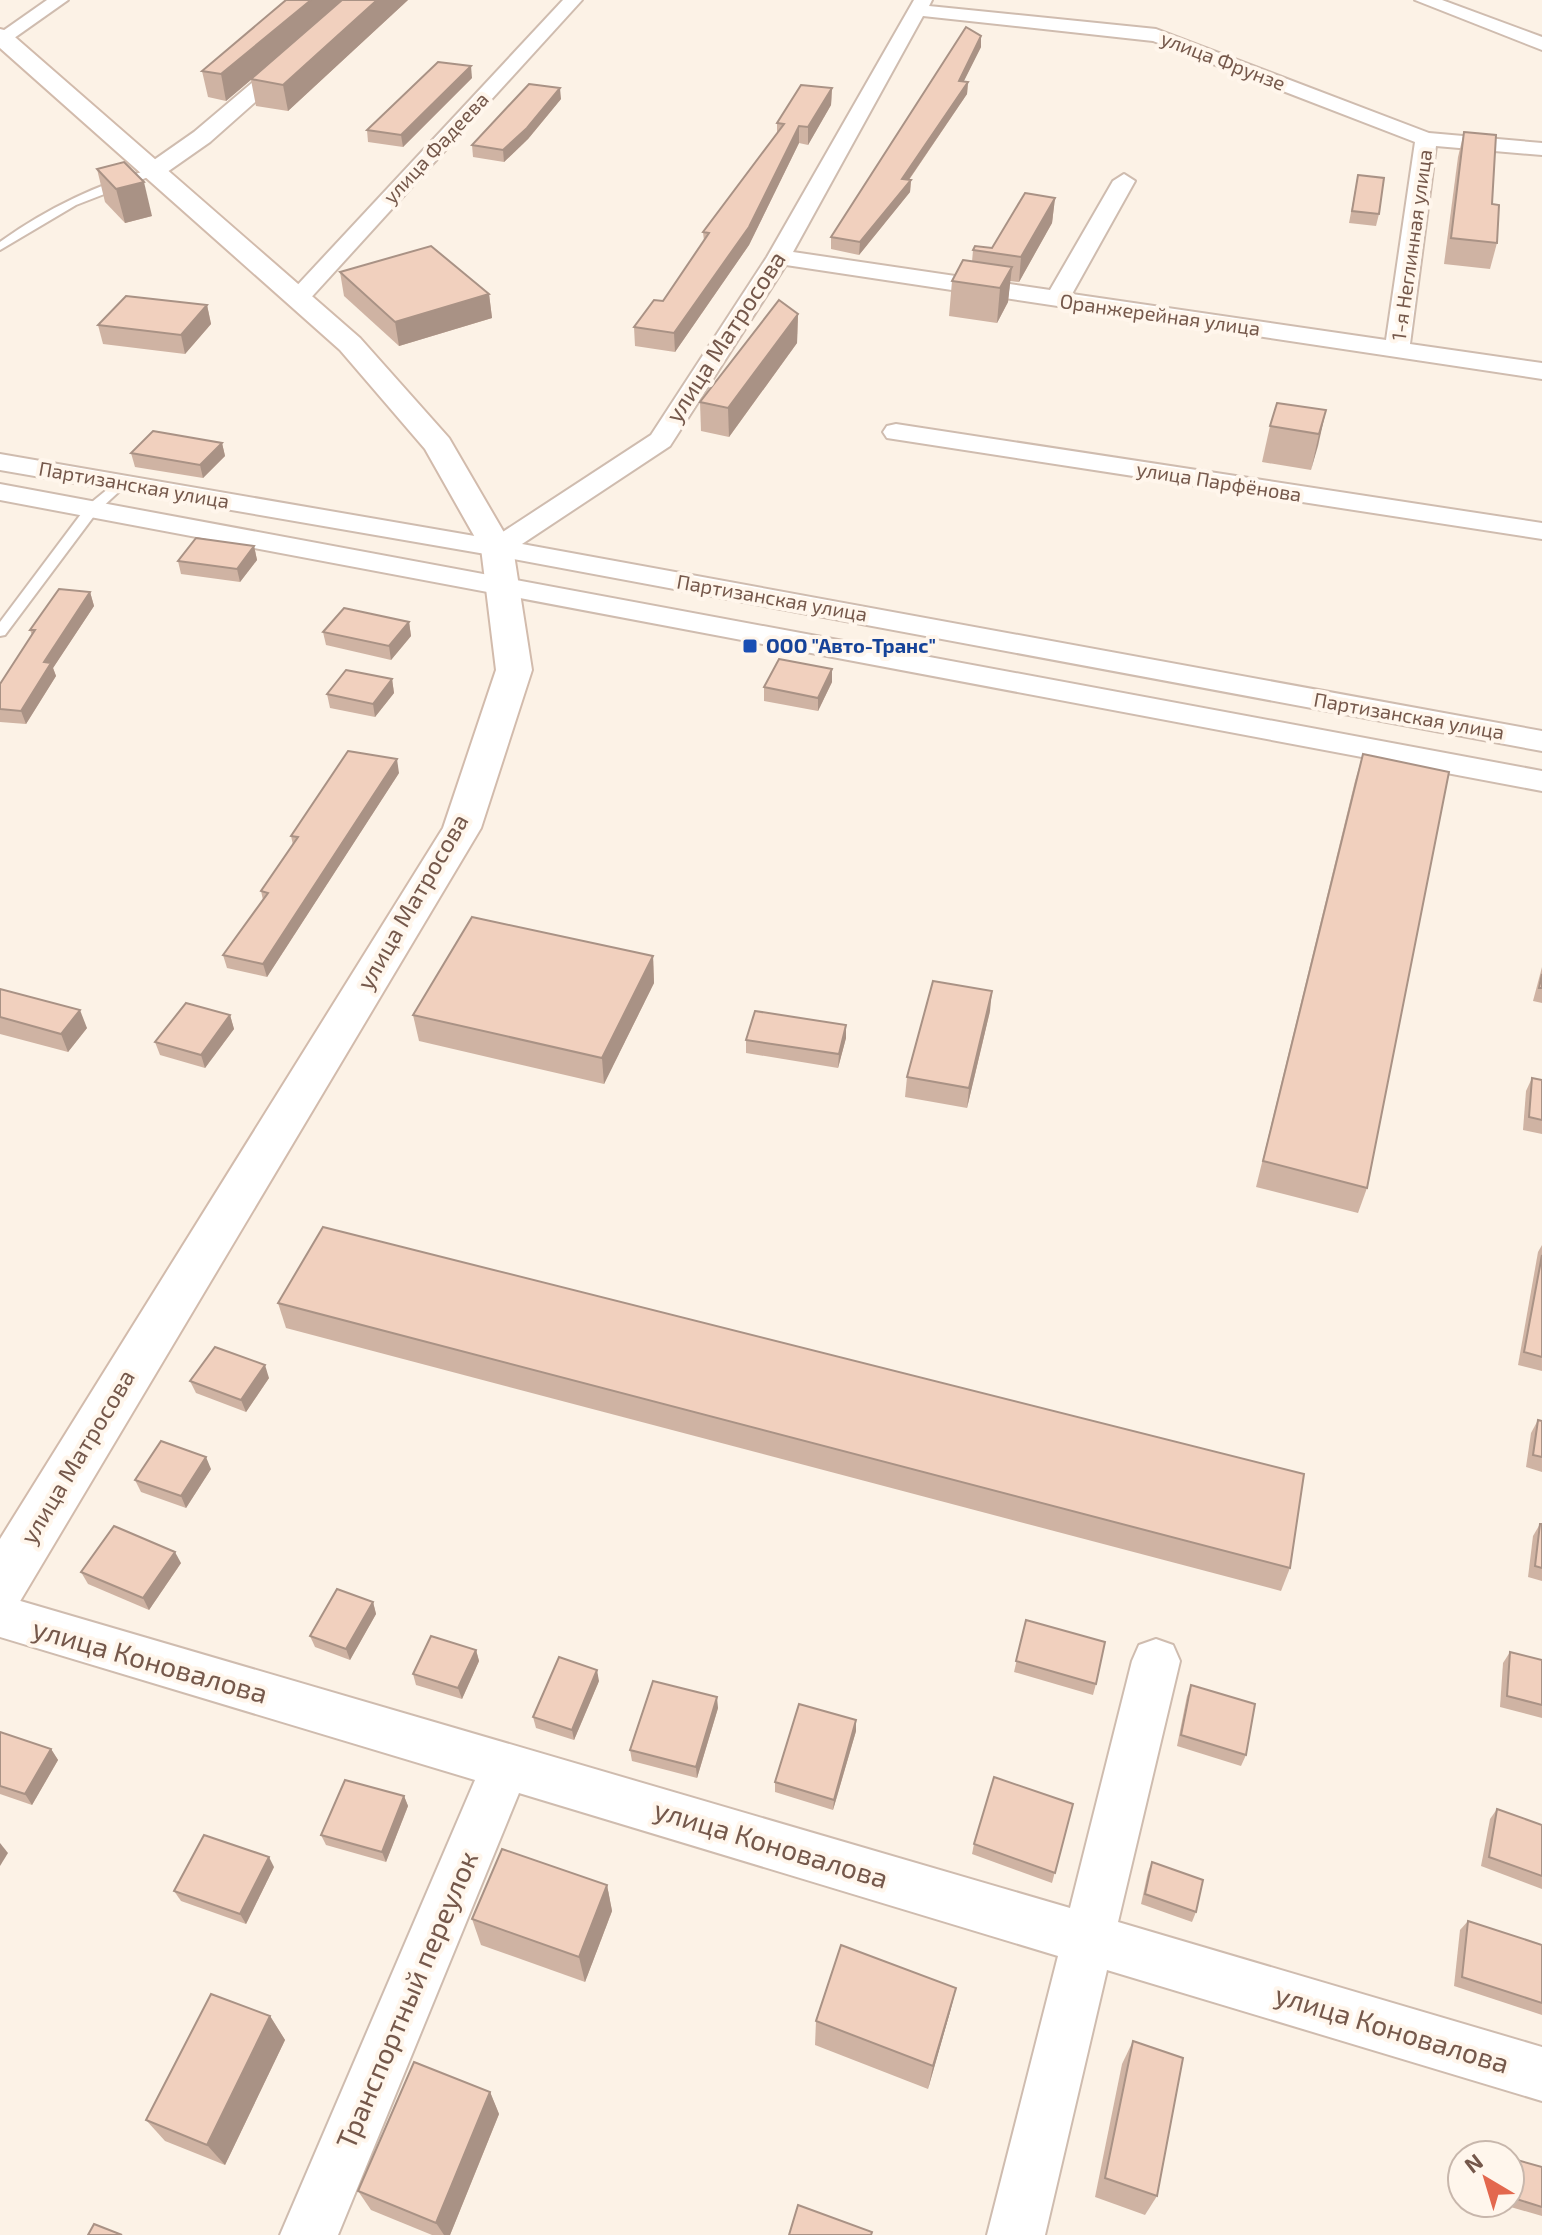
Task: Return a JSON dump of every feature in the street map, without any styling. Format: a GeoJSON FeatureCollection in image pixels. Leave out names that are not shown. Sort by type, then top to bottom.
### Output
{"type":"FeatureCollection","features":[{"type":"Feature","properties":{"kind":"main road"},"geometry":{"type":"LineString","coordinates":[[1,39],[350,344],[438,445],[499,567]]}},
{"type":"Feature","properties":{"kind":"main road","name":"улица Матросова"},"geometry":{"type":"LineString","coordinates":[[0,1586],[462,828],[514,670],[499,567]]}},
{"type":"Feature","properties":{"kind":"street"},"geometry":{"type":"LineString","coordinates":[[1,39],[59,0]]}},
{"type":"Feature","properties":{"kind":"street"},"geometry":{"type":"LineString","coordinates":[[152,172],[202,137],[361,0]]}},
{"type":"Feature","properties":{"kind":"street","name":"улица Фадеева"},"geometry":{"type":"LineString","coordinates":[[299,297],[573,0]]}},
{"type":"Feature","properties":{"kind":"street"},"geometry":{"type":"LineString","coordinates":[[1424,0],[1542,44]]}},
{"type":"Feature","properties":{"kind":"street","name":"улица Фрунзе"},"geometry":{"type":"LineString","coordinates":[[920,5],[1156,35],[1426,139],[1542,149]]}},
{"type":"Feature","properties":{"kind":"street","name":"улица Матросова"},"geometry":{"type":"LineString","coordinates":[[499,567],[661,440],[779,257],[920,5]]}},
{"type":"Feature","properties":{"kind":"street","name":"1-я Неглинная улица"},"geometry":{"type":"LineString","coordinates":[[1397,350],[1426,139]]}},
{"type":"Feature","properties":{"kind":"street"},"geometry":{"type":"LineString","coordinates":[[1056,300],[1124,181]]}},
{"type":"Feature","properties":{"kind":"street","name":"Оранжерейная улица"},"geometry":{"type":"LineString","coordinates":[[779,257],[1542,371]]}},
{"type":"Feature","properties":{"kind":"street","name":"улица Парфёнова"},"geometry":{"type":"LineString","coordinates":[[896,432],[1542,531]]}},
{"type":"Feature","properties":{"kind":"street","name":"Партизанская улица"},"geometry":{"type":"LineString","coordinates":[[0,462],[120,483],[499,567]]}},
{"type":"Feature","properties":{"kind":"street","name":"Партизанская улица"},"geometry":{"type":"LineString","coordinates":[[0,492],[92,509],[499,567],[1542,741]]}},
{"type":"Feature","properties":{"kind":"street"},"geometry":{"type":"LineString","coordinates":[[499,567],[1542,781]]}},
{"type":"Feature","properties":{"kind":"street","name":"улица Коновалова"},"geometry":{"type":"LineString","coordinates":[[0,1616],[1542,2074]]}},
{"type":"Feature","properties":{"kind":"street"},"geometry":{"type":"LineString","coordinates":[[1016,2235],[1156,1661]]}},
{"type":"Feature","properties":{"kind":"street","name":"Транспортный переулок"},"geometry":{"type":"LineString","coordinates":[[309,2235],[506,1765]]}},
{"type":"Feature","properties":{"kind":"lane"},"geometry":{"type":"LineString","coordinates":[[0,247],[48,213],[97,189],[152,172]]}},
{"type":"Feature","properties":{"kind":"lane"},"geometry":{"type":"LineString","coordinates":[[0,632],[92,509],[120,483]]}},
{"type":"Feature","properties":{"kind":"building"},"geometry":{"type":"Polygon","coordinates":[[[286,0],[311,0],[221,74],[202,71],[286,0]]]}},
{"type":"Feature","properties":{"kind":"building"},"geometry":{"type":"Polygon","coordinates":[[[342,0],[377,0],[283,85],[251,79],[342,0]]]}},
{"type":"Feature","properties":{"kind":"building"},"geometry":{"type":"Polygon","coordinates":[[[966,27],[981,36],[959,81],[968,82],[902,179],[911,180],[860,242],[831,237],[966,27]]]}},
{"type":"Feature","properties":{"kind":"building"},"geometry":{"type":"Polygon","coordinates":[[[438,62],[471,66],[401,135],[367,130],[438,62]]]}},
{"type":"Feature","properties":{"kind":"building"},"geometry":{"type":"Polygon","coordinates":[[[529,84],[560,88],[527,128],[503,150],[472,145],[529,84]]]}},
{"type":"Feature","properties":{"kind":"building"},"geometry":{"type":"Polygon","coordinates":[[[801,85],[832,88],[808,127],[799,126],[749,227],[674,333],[634,327],[654,300],[663,301],[709,233],[703,232],[784,124],[777,123],[801,85]]]}},
{"type":"Feature","properties":{"kind":"building"},"geometry":{"type":"Polygon","coordinates":[[[1464,132],[1496,135],[1492,204],[1499,205],[1497,243],[1451,238],[1464,132]]]}},
{"type":"Feature","properties":{"kind":"building"},"geometry":{"type":"Polygon","coordinates":[[[124,162],[144,182],[116,189],[97,169],[124,162]]]}},
{"type":"Feature","properties":{"kind":"building"},"geometry":{"type":"Polygon","coordinates":[[[1358,175],[1384,178],[1379,214],[1352,211],[1358,175]]]}},
{"type":"Feature","properties":{"kind":"building"},"geometry":{"type":"Polygon","coordinates":[[[1025,193],[1055,198],[1021,257],[973,250],[975,246],[992,248],[1025,193]]]}},
{"type":"Feature","properties":{"kind":"building"},"geometry":{"type":"Polygon","coordinates":[[[431,246],[489,294],[395,322],[340,272],[431,246]]]}},
{"type":"Feature","properties":{"kind":"building"},"geometry":{"type":"Polygon","coordinates":[[[963,260],[1012,267],[1000,288],[952,281],[963,260]]]}},
{"type":"Feature","properties":{"kind":"building"},"geometry":{"type":"Polygon","coordinates":[[[126,296],[207,305],[181,335],[98,325],[126,296]]]}},
{"type":"Feature","properties":{"kind":"building"},"geometry":{"type":"Polygon","coordinates":[[[779,300],[798,314],[728,408],[700,402],[779,300]]]}},
{"type":"Feature","properties":{"kind":"building"},"geometry":{"type":"Polygon","coordinates":[[[1277,403],[1326,410],[1319,434],[1270,426],[1277,403]]]}},
{"type":"Feature","properties":{"kind":"building"},"geometry":{"type":"Polygon","coordinates":[[[153,431],[222,443],[200,465],[131,453],[153,431]]]}},
{"type":"Feature","properties":{"kind":"building"},"geometry":{"type":"Polygon","coordinates":[[[196,538],[254,546],[237,569],[178,561],[196,538]]]}},
{"type":"Feature","properties":{"kind":"building"},"geometry":{"type":"Polygon","coordinates":[[[59,589],[90,592],[44,662],[51,663],[21,711],[0,709],[0,684],[35,630],[30,630],[59,589]]]}},
{"type":"Feature","properties":{"kind":"building"},"geometry":{"type":"Polygon","coordinates":[[[344,608],[409,622],[389,646],[323,632],[344,608]]]}},
{"type":"Feature","properties":{"kind":"building"},"geometry":{"type":"Polygon","coordinates":[[[779,659],[832,669],[818,698],[764,687],[779,659]]]}},
{"type":"Feature","properties":{"kind":"building"},"geometry":{"type":"Polygon","coordinates":[[[346,670],[392,679],[373,704],[327,694],[346,670]]]}},
{"type":"Feature","properties":{"kind":"building"},"geometry":{"type":"Polygon","coordinates":[[[348,751],[397,759],[263,964],[223,955],[268,893],[261,891],[298,837],[291,836],[348,751]]]}},
{"type":"Feature","properties":{"kind":"building"},"geometry":{"type":"Polygon","coordinates":[[[1363,754],[1449,772],[1367,1188],[1263,1161],[1363,754]]]}},
{"type":"Feature","properties":{"kind":"building"},"geometry":{"type":"Polygon","coordinates":[[[472,917],[653,956],[602,1058],[413,1015],[472,917]]]}},
{"type":"Feature","properties":{"kind":"building"},"geometry":{"type":"Polygon","coordinates":[[[933,981],[992,991],[969,1088],[907,1077],[933,981]]]}},
{"type":"Feature","properties":{"kind":"building"},"geometry":{"type":"Polygon","coordinates":[[[0,989],[80,1010],[61,1034],[0,1017],[0,989]]]}},
{"type":"Feature","properties":{"kind":"building"},"geometry":{"type":"Polygon","coordinates":[[[186,1003],[230,1015],[201,1055],[155,1042],[186,1003]]]}},
{"type":"Feature","properties":{"kind":"building"},"geometry":{"type":"Polygon","coordinates":[[[755,1011],[846,1025],[839,1054],[746,1040],[755,1011]]]}},
{"type":"Feature","properties":{"kind":"building"},"geometry":{"type":"Polygon","coordinates":[[[1532,1078],[1542,1080],[1542,1120],[1529,1117],[1532,1078]]]}},
{"type":"Feature","properties":{"kind":"building"},"geometry":{"type":"Polygon","coordinates":[[[323,1227],[1304,1474],[1290,1568],[278,1303],[323,1227]]]}},
{"type":"Feature","properties":{"kind":"building"},"geometry":{"type":"Polygon","coordinates":[[[1542,1255],[1542,1357],[1524,1352],[1542,1255]]]}},
{"type":"Feature","properties":{"kind":"building"},"geometry":{"type":"Polygon","coordinates":[[[215,1347],[265,1365],[241,1400],[190,1381],[215,1347]]]}},
{"type":"Feature","properties":{"kind":"building"},"geometry":{"type":"Polygon","coordinates":[[[1538,1420],[1542,1421],[1542,1457],[1533,1455],[1538,1420]]]}},
{"type":"Feature","properties":{"kind":"building"},"geometry":{"type":"Polygon","coordinates":[[[161,1441],[206,1457],[181,1496],[135,1480],[161,1441]]]}},
{"type":"Feature","properties":{"kind":"building"},"geometry":{"type":"Polygon","coordinates":[[[1542,1524],[1542,1568],[1535,1566],[1542,1524]]]}},
{"type":"Feature","properties":{"kind":"building"},"geometry":{"type":"Polygon","coordinates":[[[114,1526],[175,1552],[143,1598],[81,1572],[114,1526]]]}},
{"type":"Feature","properties":{"kind":"building"},"geometry":{"type":"Polygon","coordinates":[[[337,1589],[373,1602],[346,1649],[310,1636],[337,1589]]]}},
{"type":"Feature","properties":{"kind":"building"},"geometry":{"type":"Polygon","coordinates":[[[1026,1620],[1105,1642],[1096,1684],[1016,1661],[1026,1620]]]}},
{"type":"Feature","properties":{"kind":"building"},"geometry":{"type":"Polygon","coordinates":[[[431,1636],[476,1650],[458,1688],[413,1674],[431,1636]]]}},
{"type":"Feature","properties":{"kind":"building"},"geometry":{"type":"Polygon","coordinates":[[[1510,1652],[1542,1660],[1542,1705],[1507,1696],[1510,1652]]]}},
{"type":"Feature","properties":{"kind":"building"},"geometry":{"type":"Polygon","coordinates":[[[559,1657],[597,1670],[572,1730],[533,1717],[559,1657]]]}},
{"type":"Feature","properties":{"kind":"building"},"geometry":{"type":"Polygon","coordinates":[[[653,1681],[717,1697],[696,1767],[630,1750],[653,1681]]]}},
{"type":"Feature","properties":{"kind":"building"},"geometry":{"type":"Polygon","coordinates":[[[1191,1685],[1255,1704],[1246,1755],[1181,1735],[1191,1685]]]}},
{"type":"Feature","properties":{"kind":"building"},"geometry":{"type":"Polygon","coordinates":[[[799,1704],[856,1720],[834,1800],[775,1782],[799,1704]]]}},
{"type":"Feature","properties":{"kind":"building"},"geometry":{"type":"Polygon","coordinates":[[[0,1732],[51,1749],[25,1794],[0,1786],[0,1732]]]}},
{"type":"Feature","properties":{"kind":"building"},"geometry":{"type":"Polygon","coordinates":[[[994,1777],[1073,1804],[1055,1873],[974,1844],[994,1777]]]}},
{"type":"Feature","properties":{"kind":"building"},"geometry":{"type":"Polygon","coordinates":[[[345,1780],[404,1796],[382,1852],[321,1835],[345,1780]]]}},
{"type":"Feature","properties":{"kind":"building"},"geometry":{"type":"Polygon","coordinates":[[[1497,1809],[1542,1825],[1542,1876],[1489,1857],[1497,1809]]]}},
{"type":"Feature","properties":{"kind":"building"},"geometry":{"type":"Polygon","coordinates":[[[204,1835],[269,1857],[240,1914],[174,1891],[204,1835]]]}},
{"type":"Feature","properties":{"kind":"building"},"geometry":{"type":"Polygon","coordinates":[[[502,1849],[607,1885],[579,1957],[472,1919],[502,1849]]]}},
{"type":"Feature","properties":{"kind":"building"},"geometry":{"type":"Polygon","coordinates":[[[1152,1862],[1203,1880],[1196,1912],[1145,1894],[1152,1862]]]}},
{"type":"Feature","properties":{"kind":"building"},"geometry":{"type":"Polygon","coordinates":[[[1468,1921],[1542,1945],[1542,2003],[1462,1977],[1468,1921]]]}},
{"type":"Feature","properties":{"kind":"building"},"geometry":{"type":"Polygon","coordinates":[[[841,1945],[956,1988],[933,2066],[816,2021],[841,1945]]]}},
{"type":"Feature","properties":{"kind":"building"},"geometry":{"type":"Polygon","coordinates":[[[211,1994],[270,2016],[207,2145],[146,2120],[211,1994]]]}},
{"type":"Feature","properties":{"kind":"building"},"geometry":{"type":"Polygon","coordinates":[[[1133,2041],[1183,2058],[1157,2196],[1105,2178],[1133,2041]]]}},
{"type":"Feature","properties":{"kind":"building"},"geometry":{"type":"Polygon","coordinates":[[[414,2062],[490,2092],[436,2223],[358,2191],[414,2062]]]}},
{"type":"Feature","properties":{"kind":"building"},"geometry":{"type":"Polygon","coordinates":[[[1526,2162],[1542,2167],[1542,2207],[1526,2202],[1526,2162]]]}},
{"type":"Feature","properties":{"kind":"building"},"geometry":{"type":"Polygon","coordinates":[[[798,2205],[872,2232],[871,2235],[789,2235],[798,2205]]]}},
{"type":"Feature","properties":{"kind":"building"},"geometry":{"type":"Polygon","coordinates":[[[94,2224],[122,2235],[88,2235],[94,2224]]]}},
{"type":"Feature","properties":{"kind":"place","name":"ООО \"Авто-Транс\""},"geometry":{"type":"Point","coordinates":[750,646]}}]}
